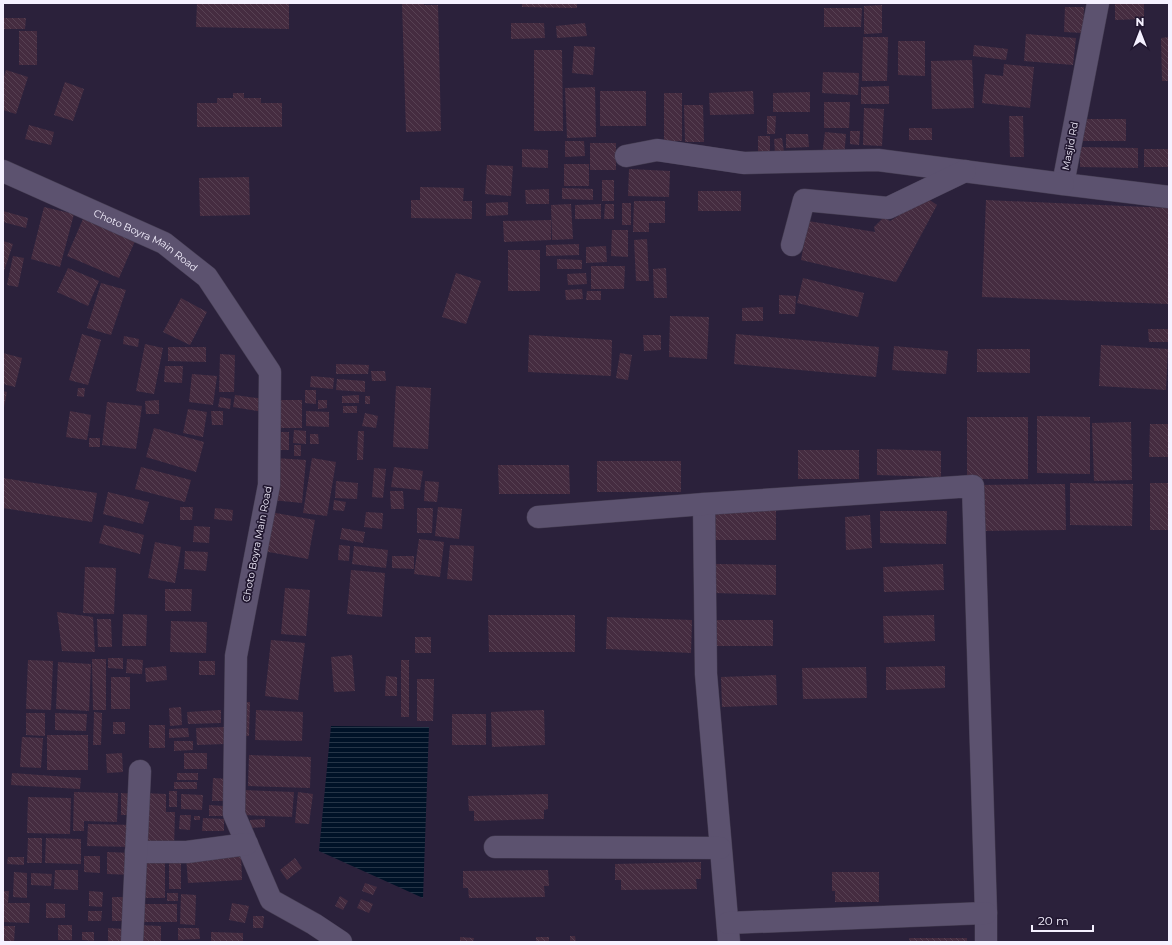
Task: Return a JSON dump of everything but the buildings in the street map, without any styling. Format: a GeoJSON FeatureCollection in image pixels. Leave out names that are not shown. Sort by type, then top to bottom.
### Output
{"type":"FeatureCollection","features":[{"type":"Feature","properties":{"kind":"street","name":"Masjid Rd"},"geometry":{"type":"LineString","coordinates":[[1098,3],[1063,184],[1169,197]]}},
{"type":"Feature","properties":{"kind":"street"},"geometry":{"type":"LineString","coordinates":[[626,156],[658,150],[744,163],[878,160],[1063,184]]}},
{"type":"Feature","properties":{"kind":"street","name":"Choto Boyra Main Road"},"geometry":{"type":"LineString","coordinates":[[3,171],[164,243],[207,277],[270,372],[269,485],[236,656],[234,814],[272,900],[314,924],[340,942]]}},
{"type":"Feature","properties":{"kind":"street"},"geometry":{"type":"LineString","coordinates":[[792,245],[804,200],[888,208],[965,171]]}},
{"type":"Feature","properties":{"kind":"street"},"geometry":{"type":"LineString","coordinates":[[538,517],[973,486],[986,942]]}},
{"type":"Feature","properties":{"kind":"street"},"geometry":{"type":"LineString","coordinates":[[704,504],[706,674],[728,933],[986,913]]}},
{"type":"Feature","properties":{"kind":"street"},"geometry":{"type":"LineString","coordinates":[[132,942],[140,771]]}},
{"type":"Feature","properties":{"kind":"street"},"geometry":{"type":"LineString","coordinates":[[136,852],[187,852],[247,844]]}},
{"type":"Feature","properties":{"kind":"street"},"geometry":{"type":"LineString","coordinates":[[495,846],[720,848]]}},
{"type":"Feature","properties":{"kind":"water"},"geometry":{"type":"Polygon","coordinates":[[[331,726],[429,727],[423,898],[319,851],[331,726]]]}}]}
